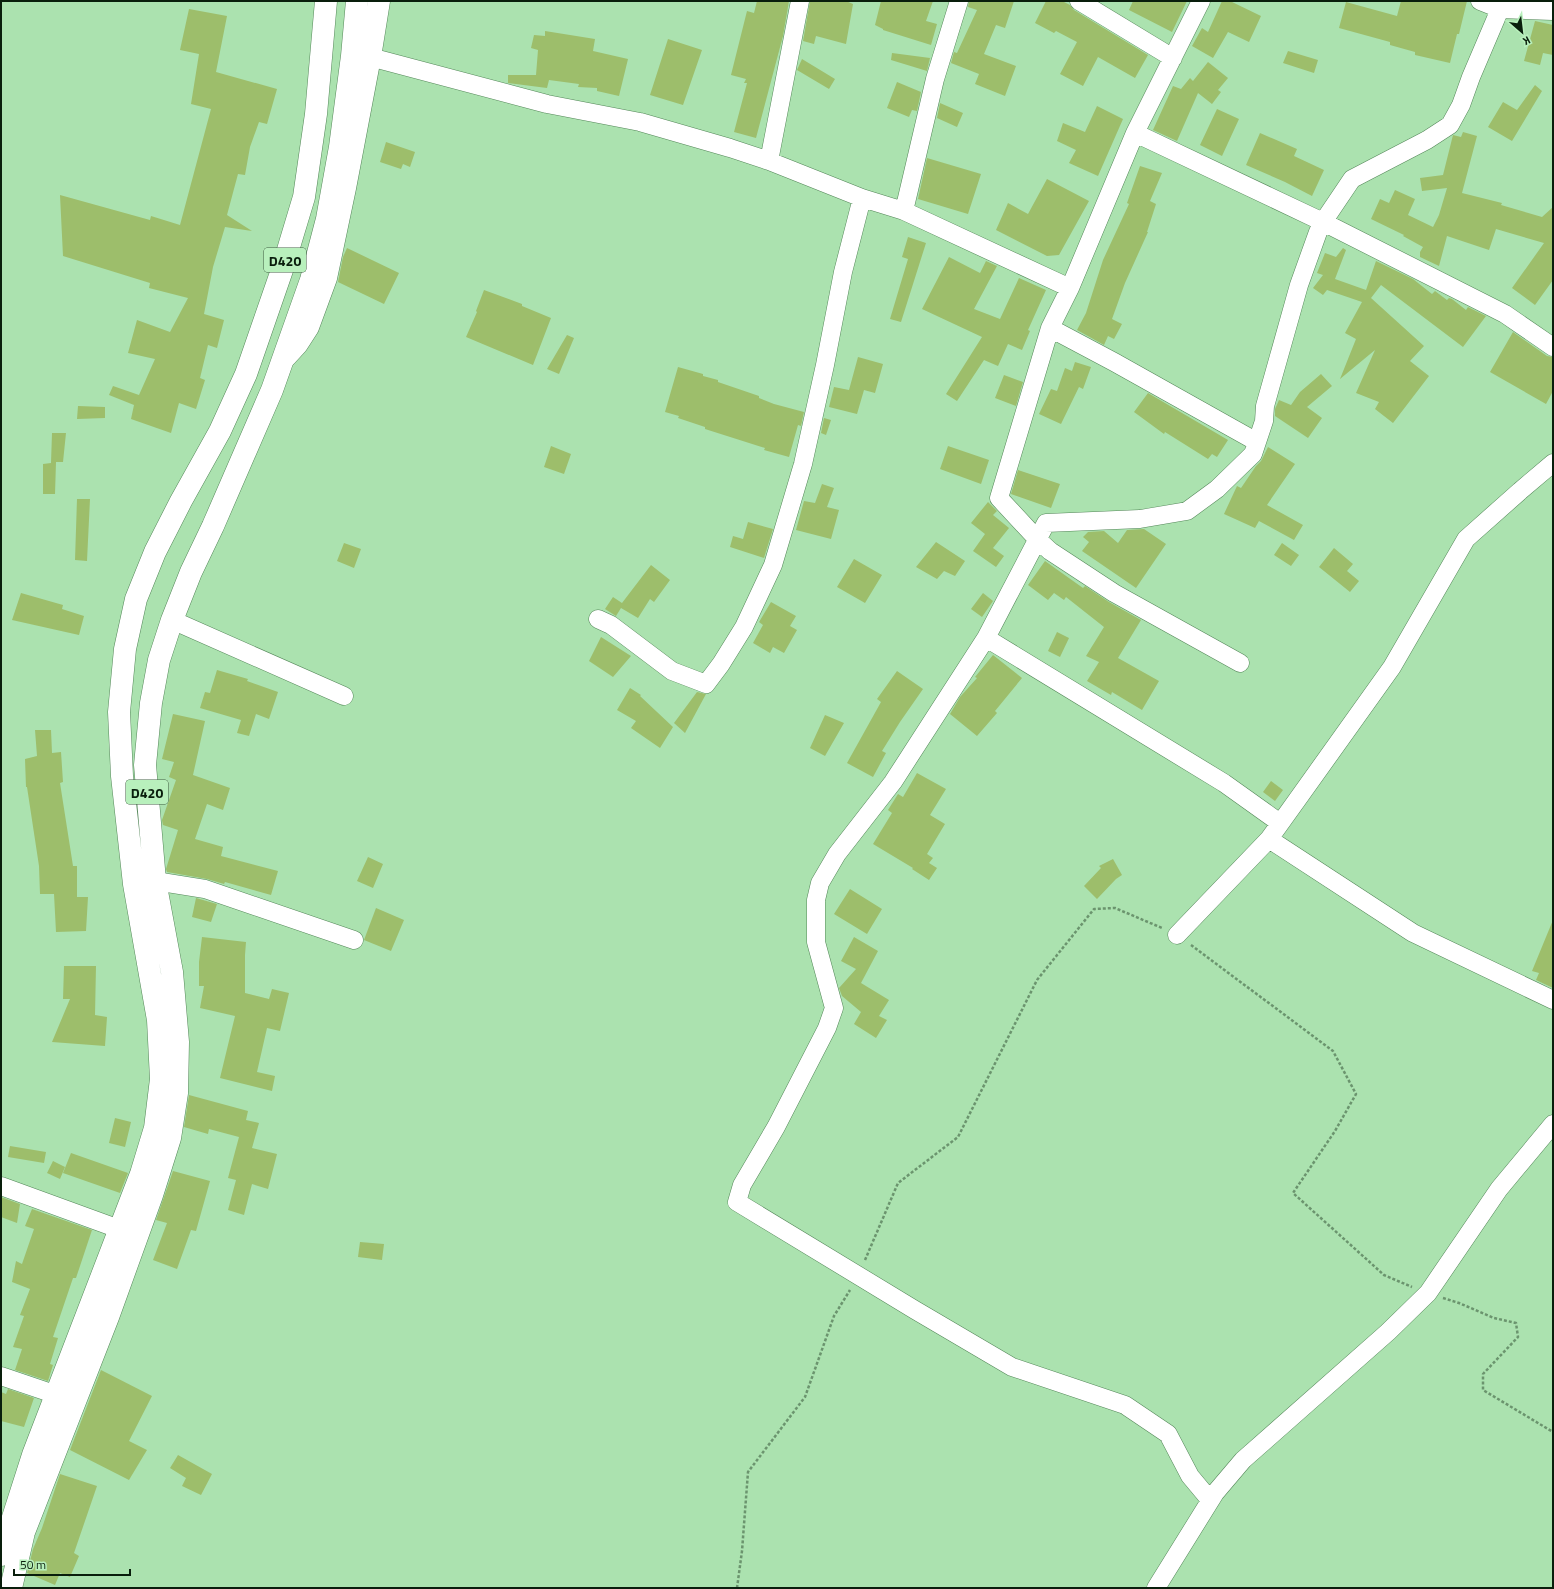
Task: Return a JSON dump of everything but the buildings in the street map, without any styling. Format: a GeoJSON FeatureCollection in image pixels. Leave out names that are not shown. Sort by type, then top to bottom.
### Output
{"type":"FeatureCollection","features":[{"type":"Feature","properties":{"kind":"main road","name":"D420"},"geometry":{"type":"LineString","coordinates":[[1,1555],[33,1455],[141,1174],[155,1128],[161,1079],[158,1020],[134,884],[122,776],[119,712],[125,650],[136,599],[155,552],[181,501],[220,431],[246,374],[282,270],[304,197],[316,114],[326,1]]}},
{"type":"Feature","properties":{"kind":"main road","name":"D420"},"geometry":{"type":"LineString","coordinates":[[12,1588],[24,1532],[108,1317],[152,1195],[170,1138],[178,1093],[178,1042],[172,972],[155,881],[145,764],[151,703],[159,660],[172,620],[191,572],[213,526],[272,390],[311,280],[327,219],[340,147],[352,56],[356,1]]}},
{"type":"Feature","properties":{"kind":"main road"},"geometry":{"type":"LineString","coordinates":[[283,358],[297,344],[308,327],[326,278],[345,188],[379,1]]}},
{"type":"Feature","properties":{"kind":"street"},"geometry":{"type":"LineString","coordinates":[[769,161],[800,1]]}},
{"type":"Feature","properties":{"kind":"street"},"geometry":{"type":"LineString","coordinates":[[904,211],[935,79],[959,1]]}},
{"type":"Feature","properties":{"kind":"street"},"geometry":{"type":"LineString","coordinates":[[1201,1],[1135,133],[1070,288],[1050,328],[999,498],[1050,551],[1114,593],[1240,662]]}},
{"type":"Feature","properties":{"kind":"street"},"geometry":{"type":"LineString","coordinates":[[1480,1],[1500,9],[1553,11]]}},
{"type":"Feature","properties":{"kind":"street"},"geometry":{"type":"LineString","coordinates":[[1084,2],[1173,58]]}},
{"type":"Feature","properties":{"kind":"street"},"geometry":{"type":"LineString","coordinates":[[1210,1500],[1190,1476],[1168,1434],[1125,1405],[1012,1368],[737,1202],[742,1185],[776,1128],[827,1028],[834,1008],[816,942],[816,900],[820,883],[838,854],[893,782],[986,638],[1046,523],[1140,519],[1187,511],[1217,489],[1253,454],[1264,420],[1266,406],[1299,285],[1323,222],[1352,179],[1427,140],[1450,125],[1460,105],[1500,9]]}},
{"type":"Feature","properties":{"kind":"street"},"geometry":{"type":"LineString","coordinates":[[370,57],[547,104],[640,122],[730,148],[769,161],[862,198],[904,211],[1070,288]]}},
{"type":"Feature","properties":{"kind":"street"},"geometry":{"type":"LineString","coordinates":[[1135,133],[1323,222],[1505,314],[1553,347]]}},
{"type":"Feature","properties":{"kind":"street"},"geometry":{"type":"LineString","coordinates":[[598,619],[611,625],[672,671],[706,684],[721,664],[744,627],[773,565],[784,530],[803,464],[825,365],[843,272],[862,198]]}},
{"type":"Feature","properties":{"kind":"street"},"geometry":{"type":"LineString","coordinates":[[1050,328],[1257,442]]}},
{"type":"Feature","properties":{"kind":"street"},"geometry":{"type":"LineString","coordinates":[[1177,935],[1269,839],[1392,667],[1466,539],[1553,463]]}},
{"type":"Feature","properties":{"kind":"street"},"geometry":{"type":"LineString","coordinates":[[172,620],[344,696]]}},
{"type":"Feature","properties":{"kind":"street"},"geometry":{"type":"LineString","coordinates":[[986,638],[1224,783],[1280,823]]}},
{"type":"Feature","properties":{"kind":"street"},"geometry":{"type":"LineString","coordinates":[[1269,839],[1413,933],[1553,1000]]}},
{"type":"Feature","properties":{"kind":"street"},"geometry":{"type":"LineString","coordinates":[[155,881],[204,889],[354,940]]}},
{"type":"Feature","properties":{"kind":"street"},"geometry":{"type":"LineString","coordinates":[[1156,1588],[1210,1500],[1243,1460],[1388,1332],[1428,1293],[1499,1189],[1553,1124]]}},
{"type":"Feature","properties":{"kind":"street"},"geometry":{"type":"LineString","coordinates":[[1,1186],[119,1229]]}},
{"type":"Feature","properties":{"kind":"street"},"geometry":{"type":"LineString","coordinates":[[1,1376],[57,1395]]}},
{"type":"Feature","properties":{"kind":"path"},"geometry":{"type":"LineString","coordinates":[[737,1588],[742,1551],[748,1472],[805,1397],[834,1316],[858,1276],[898,1183],[958,1137],[1037,980],[1094,909],[1115,908],[1177,935],[1333,1051],[1356,1094],[1335,1131],[1293,1192],[1384,1275],[1428,1293],[1459,1303],[1494,1318],[1516,1323],[1518,1337],[1483,1374],[1483,1390],[1553,1432]]}}]}
